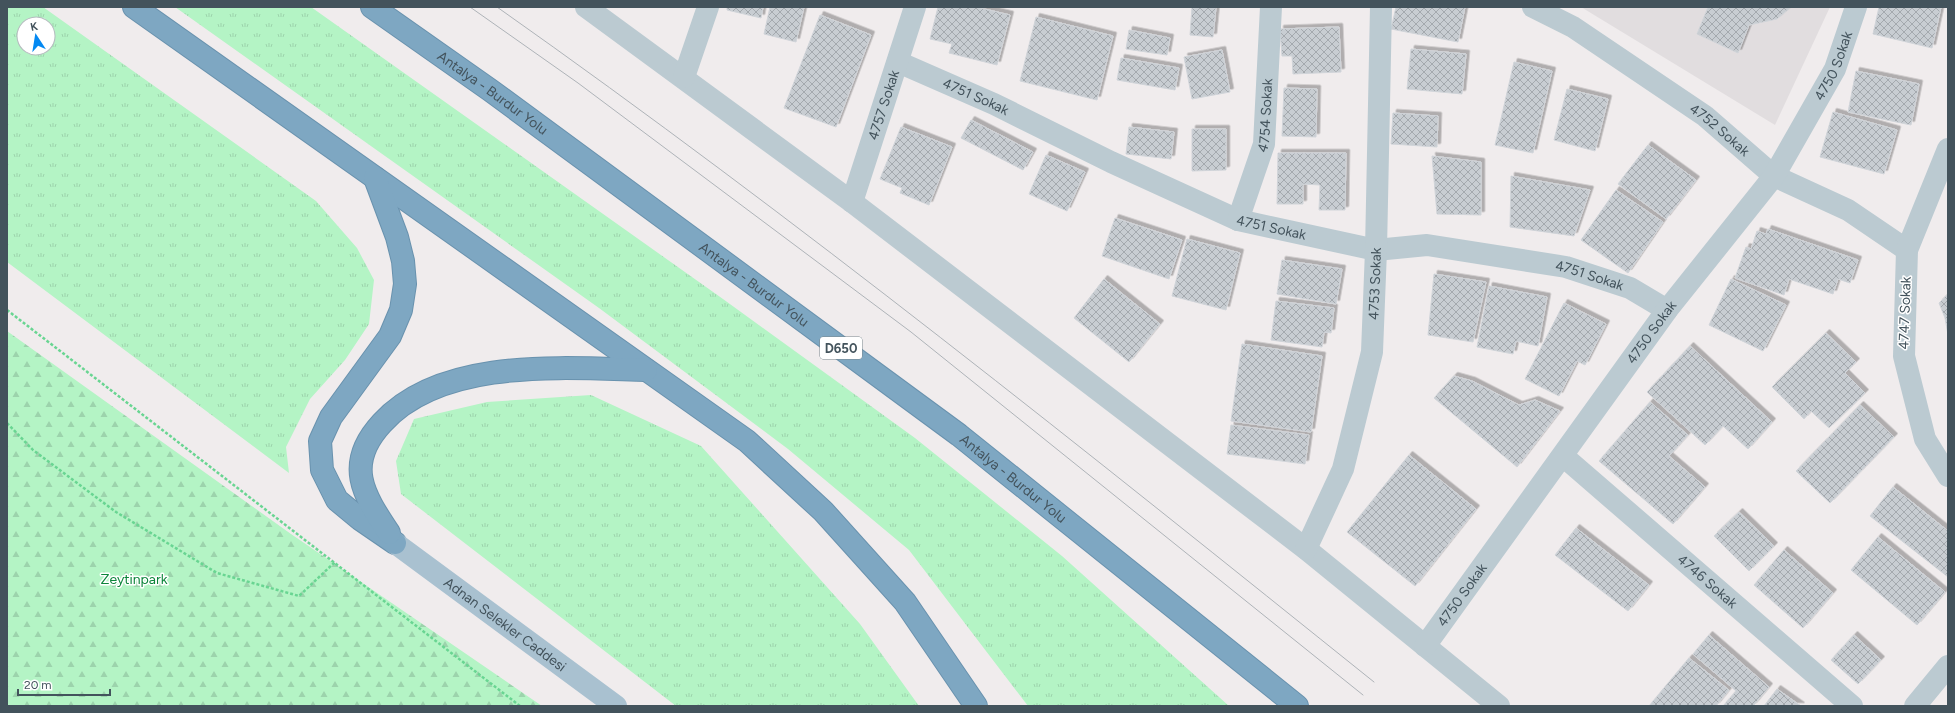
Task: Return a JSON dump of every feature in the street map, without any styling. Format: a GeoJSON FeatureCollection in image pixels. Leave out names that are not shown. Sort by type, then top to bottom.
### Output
{"type":"FeatureCollection","features":[{"type":"Feature","properties":{"kind":"highway"},"geometry":{"type":"LineString","coordinates":[[134,7],[747,441],[823,510],[904,602],[976,706]]}},
{"type":"Feature","properties":{"kind":"highway","name":"Antalya - Burdur Yolu"},"geometry":{"type":"LineString","coordinates":[[372,7],[496,95],[959,435],[1297,706]]}},
{"type":"Feature","properties":{"kind":"highway"},"geometry":{"type":"LineString","coordinates":[[375,178],[397,237],[403,261],[405,284],[401,310],[390,336],[331,417],[320,441],[322,470],[337,500],[360,519],[395,542]]}},
{"type":"Feature","properties":{"kind":"highway"},"geometry":{"type":"LineString","coordinates":[[395,542],[370,505],[361,481],[362,455],[372,433],[390,413],[420,393],[451,381],[506,370],[564,368],[646,370]]}},
{"type":"Feature","properties":{"kind":"main road","name":"Adnan Selekler Caddesi"},"geometry":{"type":"LineString","coordinates":[[395,542],[616,706]]}},
{"type":"Feature","properties":{"kind":"street"},"geometry":{"type":"LineString","coordinates":[[586,7],[684,77],[852,202],[1306,549],[1499,706]]}},
{"type":"Feature","properties":{"kind":"street"},"geometry":{"type":"LineString","coordinates":[[684,77],[708,7]]}},
{"type":"Feature","properties":{"kind":"street","name":"4757 Sokak"},"geometry":{"type":"LineString","coordinates":[[852,202],[915,7]]}},
{"type":"Feature","properties":{"kind":"street","name":"4754 Sokak"},"geometry":{"type":"LineString","coordinates":[[1238,220],[1264,144],[1271,7]]}},
{"type":"Feature","properties":{"kind":"street","name":"4753 Sokak"},"geometry":{"type":"LineString","coordinates":[[1306,549],[1343,469],[1372,352],[1376,250],[1381,7]]}},
{"type":"Feature","properties":{"kind":"street","name":"4752 Sokak"},"geometry":{"type":"LineString","coordinates":[[1534,7],[1573,26],[1705,116],[1774,176],[1848,210],[1907,250]]}},
{"type":"Feature","properties":{"kind":"street","name":"4750 Sokak"},"geometry":{"type":"LineString","coordinates":[[1425,646],[1563,456],[1666,310],[1774,176],[1835,69],[1856,7]]}},
{"type":"Feature","properties":{"kind":"street","name":"4751 Sokak"},"geometry":{"type":"LineString","coordinates":[[898,62],[994,104],[1111,162],[1238,220],[1376,250],[1427,245],[1566,267],[1630,288],[1666,310]]}},
{"type":"Feature","properties":{"kind":"street","name":"4747 Sokak"},"geometry":{"type":"LineString","coordinates":[[1948,149],[1907,250],[1904,356],[1925,439],[1948,476]]}},
{"type":"Feature","properties":{"kind":"street","name":"4746 Sokak"},"geometry":{"type":"LineString","coordinates":[[1563,456],[1852,706]]}},
{"type":"Feature","properties":{"kind":"street"},"geometry":{"type":"LineString","coordinates":[[1915,706],[1948,666]]}},
{"type":"Feature","properties":{"kind":"path"},"geometry":{"type":"LineString","coordinates":[[7,310],[520,706]]}},
{"type":"Feature","properties":{"kind":"path"},"geometry":{"type":"LineString","coordinates":[[7,423],[33,450],[116,512],[217,573],[299,596],[335,562]]}},
{"type":"Feature","properties":{"kind":"shaded area"},"geometry":{"type":"Polygon","coordinates":[[[1581,7],[1830,7],[1775,125],[1581,7]]]}},
{"type":"Feature","properties":{"kind":"green space"},"geometry":{"type":"Polygon","coordinates":[[[7,7],[43,7],[56,16],[16,16],[16,56],[56,56],[56,16],[316,201],[357,248],[374,280],[369,324],[345,360],[310,399],[286,447],[289,473],[7,262],[7,7]]]}},
{"type":"Feature","properties":{"kind":"green space"},"geometry":{"type":"Polygon","coordinates":[[[175,7],[311,7],[723,299],[915,438],[1062,556],[1229,706],[1028,706],[909,550],[788,449],[599,308],[175,7]]]}},
{"type":"Feature","properties":{"kind":"green space","name":"Zeytinpark"},"geometry":{"type":"Polygon","coordinates":[[[7,331],[291,534],[542,706],[7,706],[7,331]]]}},
{"type":"Feature","properties":{"kind":"green space"},"geometry":{"type":"Polygon","coordinates":[[[591,395],[701,446],[860,624],[919,706],[676,706],[401,494],[396,461],[414,419],[487,402],[591,395]]]}},
{"type":"Feature","properties":{"kind":"building"},"geometry":{"type":"Polygon","coordinates":[[[727,7],[763,7],[761,18],[727,10],[727,7]]]}},
{"type":"Feature","properties":{"kind":"building"},"geometry":{"type":"Polygon","coordinates":[[[770,7],[804,7],[796,42],[764,34],[770,7]]]}},
{"type":"Feature","properties":{"kind":"building"},"geometry":{"type":"Polygon","coordinates":[[[938,7],[976,7],[1010,15],[997,65],[949,53],[952,44],[930,39],[938,7]]]}},
{"type":"Feature","properties":{"kind":"building"},"geometry":{"type":"Polygon","coordinates":[[[1192,7],[1216,7],[1213,37],[1190,35],[1192,7]]]}},
{"type":"Feature","properties":{"kind":"building"},"geometry":{"type":"Polygon","coordinates":[[[1396,7],[1465,7],[1458,42],[1391,29],[1396,7]]]}},
{"type":"Feature","properties":{"kind":"building"},"geometry":{"type":"Polygon","coordinates":[[[1708,7],[1791,7],[1777,19],[1749,25],[1738,53],[1697,34],[1708,7]]]}},
{"type":"Feature","properties":{"kind":"building"},"geometry":{"type":"Polygon","coordinates":[[[1879,7],[1941,7],[1932,48],[1873,34],[1879,7]]]}},
{"type":"Feature","properties":{"kind":"building"},"geometry":{"type":"Polygon","coordinates":[[[820,15],[871,35],[836,127],[784,108],[820,15]]]}},
{"type":"Feature","properties":{"kind":"building"},"geometry":{"type":"Polygon","coordinates":[[[1036,17],[1113,36],[1097,100],[1020,81],[1036,17]]]}},
{"type":"Feature","properties":{"kind":"building"},"geometry":{"type":"Polygon","coordinates":[[[1339,27],[1341,72],[1293,74],[1292,56],[1282,56],[1280,29],[1339,27]]]}},
{"type":"Feature","properties":{"kind":"building"},"geometry":{"type":"Polygon","coordinates":[[[1129,30],[1170,38],[1167,55],[1126,49],[1129,30]]]}},
{"type":"Feature","properties":{"kind":"building"},"geometry":{"type":"Polygon","coordinates":[[[1411,49],[1466,54],[1462,94],[1407,89],[1411,49]]]}},
{"type":"Feature","properties":{"kind":"building"},"geometry":{"type":"Polygon","coordinates":[[[1222,50],[1230,92],[1192,99],[1184,57],[1222,50]]]}},
{"type":"Feature","properties":{"kind":"building"},"geometry":{"type":"Polygon","coordinates":[[[1121,58],[1179,68],[1175,90],[1117,80],[1121,58]]]}},
{"type":"Feature","properties":{"kind":"building"},"geometry":{"type":"Polygon","coordinates":[[[1514,62],[1552,71],[1533,153],[1495,145],[1514,62]]]}},
{"type":"Feature","properties":{"kind":"building"},"geometry":{"type":"Polygon","coordinates":[[[1856,71],[1919,84],[1911,125],[1848,112],[1856,71]]]}},
{"type":"Feature","properties":{"kind":"building"},"geometry":{"type":"Polygon","coordinates":[[[1284,88],[1317,89],[1316,137],[1282,136],[1284,88]]]}},
{"type":"Feature","properties":{"kind":"building"},"geometry":{"type":"Polygon","coordinates":[[[1567,89],[1608,99],[1595,151],[1554,140],[1567,89]]]}},
{"type":"Feature","properties":{"kind":"building"},"geometry":{"type":"Polygon","coordinates":[[[1833,112],[1897,130],[1884,174],[1820,157],[1833,112]]]}},
{"type":"Feature","properties":{"kind":"building"},"geometry":{"type":"Polygon","coordinates":[[[1393,113],[1438,116],[1437,147],[1391,144],[1393,113]]]}},
{"type":"Feature","properties":{"kind":"building"},"geometry":{"type":"Polygon","coordinates":[[[971,120],[1033,152],[1023,170],[961,138],[971,120]]]}},
{"type":"Feature","properties":{"kind":"building"},"geometry":{"type":"Polygon","coordinates":[[[901,127],[952,147],[929,205],[900,193],[902,188],[880,179],[901,127]]]}},
{"type":"Feature","properties":{"kind":"building"},"geometry":{"type":"Polygon","coordinates":[[[1129,127],[1174,132],[1171,159],[1126,154],[1129,127]]]}},
{"type":"Feature","properties":{"kind":"building"},"geometry":{"type":"Polygon","coordinates":[[[1192,129],[1226,129],[1226,170],[1192,171],[1192,129]]]}},
{"type":"Feature","properties":{"kind":"building"},"geometry":{"type":"Polygon","coordinates":[[[1648,145],[1696,180],[1666,219],[1618,184],[1648,145]]]}},
{"type":"Feature","properties":{"kind":"building"},"geometry":{"type":"Polygon","coordinates":[[[1278,153],[1346,153],[1345,210],[1319,210],[1320,185],[1303,184],[1303,204],[1277,204],[1278,153]]]}},
{"type":"Feature","properties":{"kind":"building"},"geometry":{"type":"Polygon","coordinates":[[[1046,155],[1085,172],[1067,211],[1029,194],[1046,155]]]}},
{"type":"Feature","properties":{"kind":"building"},"geometry":{"type":"Polygon","coordinates":[[[1432,156],[1481,162],[1481,215],[1437,214],[1432,156]]]}},
{"type":"Feature","properties":{"kind":"building"},"geometry":{"type":"Polygon","coordinates":[[[1511,176],[1590,190],[1574,236],[1510,227],[1511,176]]]}},
{"type":"Feature","properties":{"kind":"building"},"geometry":{"type":"Polygon","coordinates":[[[1616,190],[1663,222],[1628,273],[1581,240],[1616,190]]]}},
{"type":"Feature","properties":{"kind":"building"},"geometry":{"type":"Polygon","coordinates":[[[1115,218],[1182,240],[1169,279],[1102,256],[1115,218]]]}},
{"type":"Feature","properties":{"kind":"building"},"geometry":{"type":"Polygon","coordinates":[[[1768,229],[1858,260],[1850,283],[1838,279],[1833,294],[1789,279],[1784,295],[1735,278],[1746,247],[1751,249],[1757,231],[1766,234],[1768,229]]]}},
{"type":"Feature","properties":{"kind":"building"},"geometry":{"type":"Polygon","coordinates":[[[1187,239],[1240,253],[1226,310],[1172,296],[1187,239]]]}},
{"type":"Feature","properties":{"kind":"building"},"geometry":{"type":"Polygon","coordinates":[[[1282,260],[1342,269],[1336,304],[1277,294],[1282,260]]]}},
{"type":"Feature","properties":{"kind":"building"},"geometry":{"type":"Polygon","coordinates":[[[1434,274],[1486,282],[1473,342],[1428,335],[1434,274]]]}},
{"type":"Feature","properties":{"kind":"building"},"geometry":{"type":"Polygon","coordinates":[[[1104,279],[1160,324],[1129,362],[1074,318],[1104,279]]]}},
{"type":"Feature","properties":{"kind":"building"},"geometry":{"type":"Polygon","coordinates":[[[1731,279],[1786,305],[1763,351],[1709,325],[1731,279]]]}},
{"type":"Feature","properties":{"kind":"building"},"geometry":{"type":"Polygon","coordinates":[[[1489,286],[1547,297],[1538,346],[1516,341],[1513,354],[1477,347],[1489,286]]]}},
{"type":"Feature","properties":{"kind":"building"},"geometry":{"type":"Polygon","coordinates":[[[1948,294],[1948,335],[1945,318],[1939,303],[1948,294]]]}},
{"type":"Feature","properties":{"kind":"building"},"geometry":{"type":"Polygon","coordinates":[[[1276,301],[1334,308],[1331,333],[1324,332],[1322,347],[1271,340],[1276,301]]]}},
{"type":"Feature","properties":{"kind":"building"},"geometry":{"type":"Polygon","coordinates":[[[1564,303],[1606,324],[1585,365],[1577,361],[1559,396],[1525,379],[1564,303]]]}},
{"type":"Feature","properties":{"kind":"building"},"geometry":{"type":"Polygon","coordinates":[[[1826,333],[1856,362],[1845,373],[1865,393],[1829,428],[1811,411],[1804,419],[1772,387],[1826,333]]]}},
{"type":"Feature","properties":{"kind":"building"},"geometry":{"type":"Polygon","coordinates":[[[1242,344],[1322,356],[1311,432],[1231,421],[1242,344]]]}},
{"type":"Feature","properties":{"kind":"building"},"geometry":{"type":"Polygon","coordinates":[[[1690,346],[1772,422],[1748,449],[1723,426],[1705,445],[1647,392],[1690,346]]]}},
{"type":"Feature","properties":{"kind":"building"},"geometry":{"type":"Polygon","coordinates":[[[1454,376],[1472,381],[1519,405],[1535,400],[1560,411],[1517,467],[1434,398],[1454,376]]]}},
{"type":"Feature","properties":{"kind":"building"},"geometry":{"type":"Polygon","coordinates":[[[1650,402],[1688,435],[1669,456],[1705,487],[1673,524],[1599,461],[1650,402]]]}},
{"type":"Feature","properties":{"kind":"building"},"geometry":{"type":"Polygon","coordinates":[[[1860,405],[1894,437],[1830,503],[1796,471],[1860,405]]]}},
{"type":"Feature","properties":{"kind":"building"},"geometry":{"type":"Polygon","coordinates":[[[1231,425],[1309,435],[1305,464],[1227,454],[1231,425]]]}},
{"type":"Feature","properties":{"kind":"building"},"geometry":{"type":"Polygon","coordinates":[[[1409,455],[1476,509],[1415,586],[1347,532],[1409,455]]]}},
{"type":"Feature","properties":{"kind":"building"},"geometry":{"type":"Polygon","coordinates":[[[1893,487],[1948,531],[1948,577],[1870,516],[1893,487]]]}},
{"type":"Feature","properties":{"kind":"building"},"geometry":{"type":"Polygon","coordinates":[[[1739,512],[1774,546],[1749,571],[1714,536],[1739,512]]]}},
{"type":"Feature","properties":{"kind":"building"},"geometry":{"type":"Polygon","coordinates":[[[1576,528],[1649,585],[1628,611],[1555,555],[1576,528]]]}},
{"type":"Feature","properties":{"kind":"building"},"geometry":{"type":"Polygon","coordinates":[[[1878,537],[1945,592],[1917,625],[1851,570],[1878,537]]]}},
{"type":"Feature","properties":{"kind":"building"},"geometry":{"type":"Polygon","coordinates":[[[1784,550],[1833,593],[1803,628],[1754,585],[1784,550]]]}},
{"type":"Feature","properties":{"kind":"building"},"geometry":{"type":"Polygon","coordinates":[[[1709,635],[1769,687],[1753,706],[1723,706],[1736,691],[1693,654],[1709,635]]]}},
{"type":"Feature","properties":{"kind":"building"},"geometry":{"type":"Polygon","coordinates":[[[1854,635],[1881,660],[1858,684],[1831,660],[1854,635]]]}},
{"type":"Feature","properties":{"kind":"building"},"geometry":{"type":"Polygon","coordinates":[[[1689,658],[1729,690],[1716,706],[1649,706],[1689,658]]]}},
{"type":"Feature","properties":{"kind":"building"},"geometry":{"type":"Polygon","coordinates":[[[1777,689],[1801,706],[1764,706],[1777,689]]]}},
{"type":"Feature","properties":{"kind":"tram line"},"geometry":{"type":"LineString","coordinates":[[470,7],[578,83],[911,332],[1363,695]]}},
{"type":"Feature","properties":{"kind":"tram line"},"geometry":{"type":"LineString","coordinates":[[497,7],[610,88],[831,253],[1050,423],[1374,682]]}}]}
